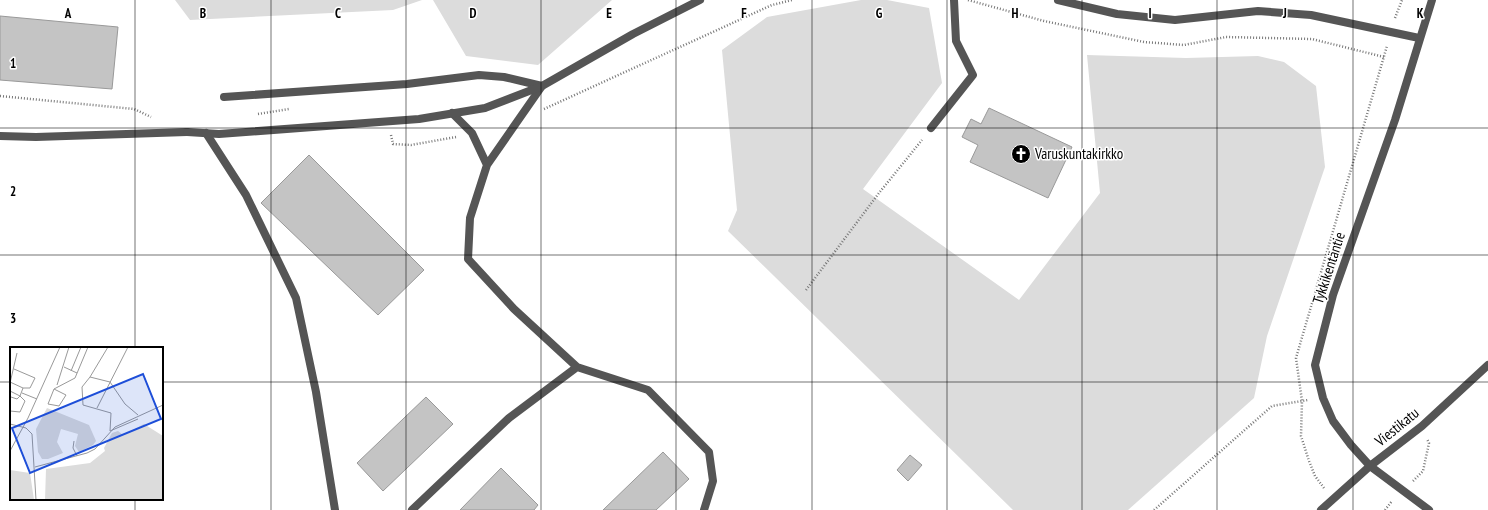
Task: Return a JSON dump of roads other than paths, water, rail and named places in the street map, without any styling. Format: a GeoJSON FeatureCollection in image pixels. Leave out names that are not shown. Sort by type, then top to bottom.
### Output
{"type":"FeatureCollection","features":[{"type":"Feature","properties":{"kind":"street"},"geometry":{"type":"LineString","coordinates":[[0,136],[36,137],[187,132],[219,134],[419,119],[485,108],[542,86],[633,34],[700,0]]}},
{"type":"Feature","properties":{"kind":"street"},"geometry":{"type":"LineString","coordinates":[[931,128],[973,75],[956,41],[954,0]]}},
{"type":"Feature","properties":{"kind":"street"},"geometry":{"type":"LineString","coordinates":[[1058,0],[1117,14],[1175,20],[1258,11],[1311,14],[1419,38]]}},
{"type":"Feature","properties":{"kind":"street","name":"Tykkikentäntie"},"geometry":{"type":"LineString","coordinates":[[1429,510],[1370,466],[1351,445],[1333,421],[1323,398],[1315,365],[1334,295],[1395,120],[1419,38],[1432,0]]}},
{"type":"Feature","properties":{"kind":"street"},"geometry":{"type":"LineString","coordinates":[[224,97],[407,84],[479,75],[504,77],[542,86]]}},
{"type":"Feature","properties":{"kind":"street"},"geometry":{"type":"LineString","coordinates":[[542,86],[487,165],[470,218],[468,259],[514,309],[578,367],[648,390],[709,452],[713,481],[704,510]]}},
{"type":"Feature","properties":{"kind":"street"},"geometry":{"type":"LineString","coordinates":[[452,114],[472,133],[487,165]]}},
{"type":"Feature","properties":{"kind":"street"},"geometry":{"type":"LineString","coordinates":[[206,133],[246,195],[296,298],[316,392],[335,510]]}},
{"type":"Feature","properties":{"kind":"street","name":"Viestikatu"},"geometry":{"type":"LineString","coordinates":[[1321,510],[1370,466],[1422,426],[1488,365]]}},
{"type":"Feature","properties":{"kind":"street"},"geometry":{"type":"LineString","coordinates":[[412,510],[509,418],[578,367]]}},
{"type":"Feature","properties":{"kind":"place","name":"Varuskuntakirkko"},"geometry":{"type":"Point","coordinates":[1021,154]}}]}
